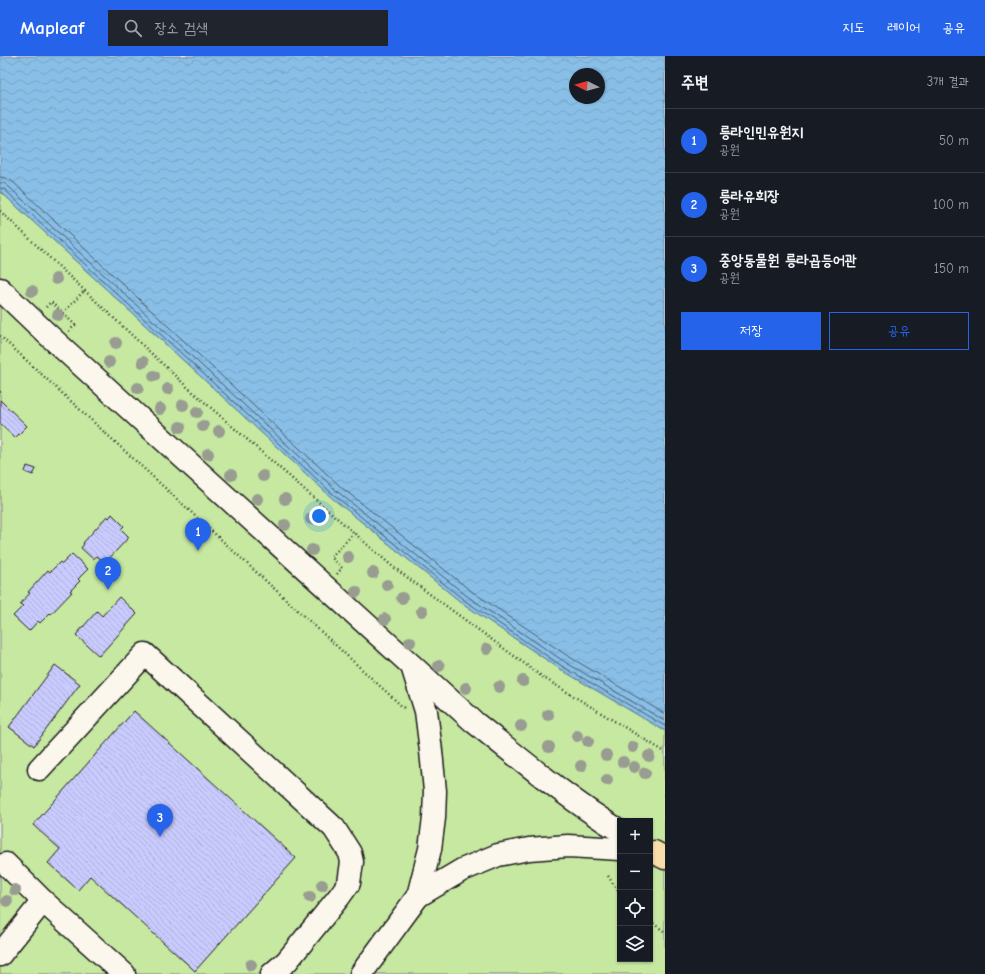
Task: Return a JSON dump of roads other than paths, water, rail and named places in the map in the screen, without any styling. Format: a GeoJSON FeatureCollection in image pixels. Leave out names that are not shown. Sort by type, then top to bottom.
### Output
{"type":"FeatureCollection","features":[{"type":"Feature","properties":{"kind":"street"},"geometry":{"type":"LineString","coordinates":[[0,289],[46,333],[474,722],[594,815],[617,829]]}},
{"type":"Feature","properties":{"kind":"street"},"geometry":{"type":"LineString","coordinates":[[39,769],[145,654],[334,828],[350,853],[352,862],[349,883],[286,970]]}},
{"type":"Feature","properties":{"kind":"street"},"geometry":{"type":"LineString","coordinates":[[361,974],[418,896],[430,849],[434,818],[435,791],[431,750],[426,711],[411,665]]}},
{"type":"Feature","properties":{"kind":"street"},"geometry":{"type":"LineString","coordinates":[[418,896],[462,870],[498,855],[529,849],[568,846],[617,849]]}},
{"type":"Feature","properties":{"kind":"street"},"geometry":{"type":"LineString","coordinates":[[6,864],[43,901],[124,974]]}},
{"type":"Feature","properties":{"kind":"street"},"geometry":{"type":"LineString","coordinates":[[0,955],[43,901]]}},
{"type":"Feature","properties":{"kind":"water"},"geometry":{"type":"Polygon","coordinates":[[[0,56],[665,56],[665,731],[560,669],[462,603],[332,498],[0,191],[0,56]]]}},
{"type":"Feature","properties":{"kind":"place","name":"릉라인민유원지"},"geometry":{"type":"Point","coordinates":[198,551]}},
{"type":"Feature","properties":{"kind":"place","name":"릉라유희장"},"geometry":{"type":"Point","coordinates":[108,590]}},
{"type":"Feature","properties":{"kind":"place","name":"중앙동물원 릉라곱등어관"},"geometry":{"type":"Point","coordinates":[160,837]}}]}
